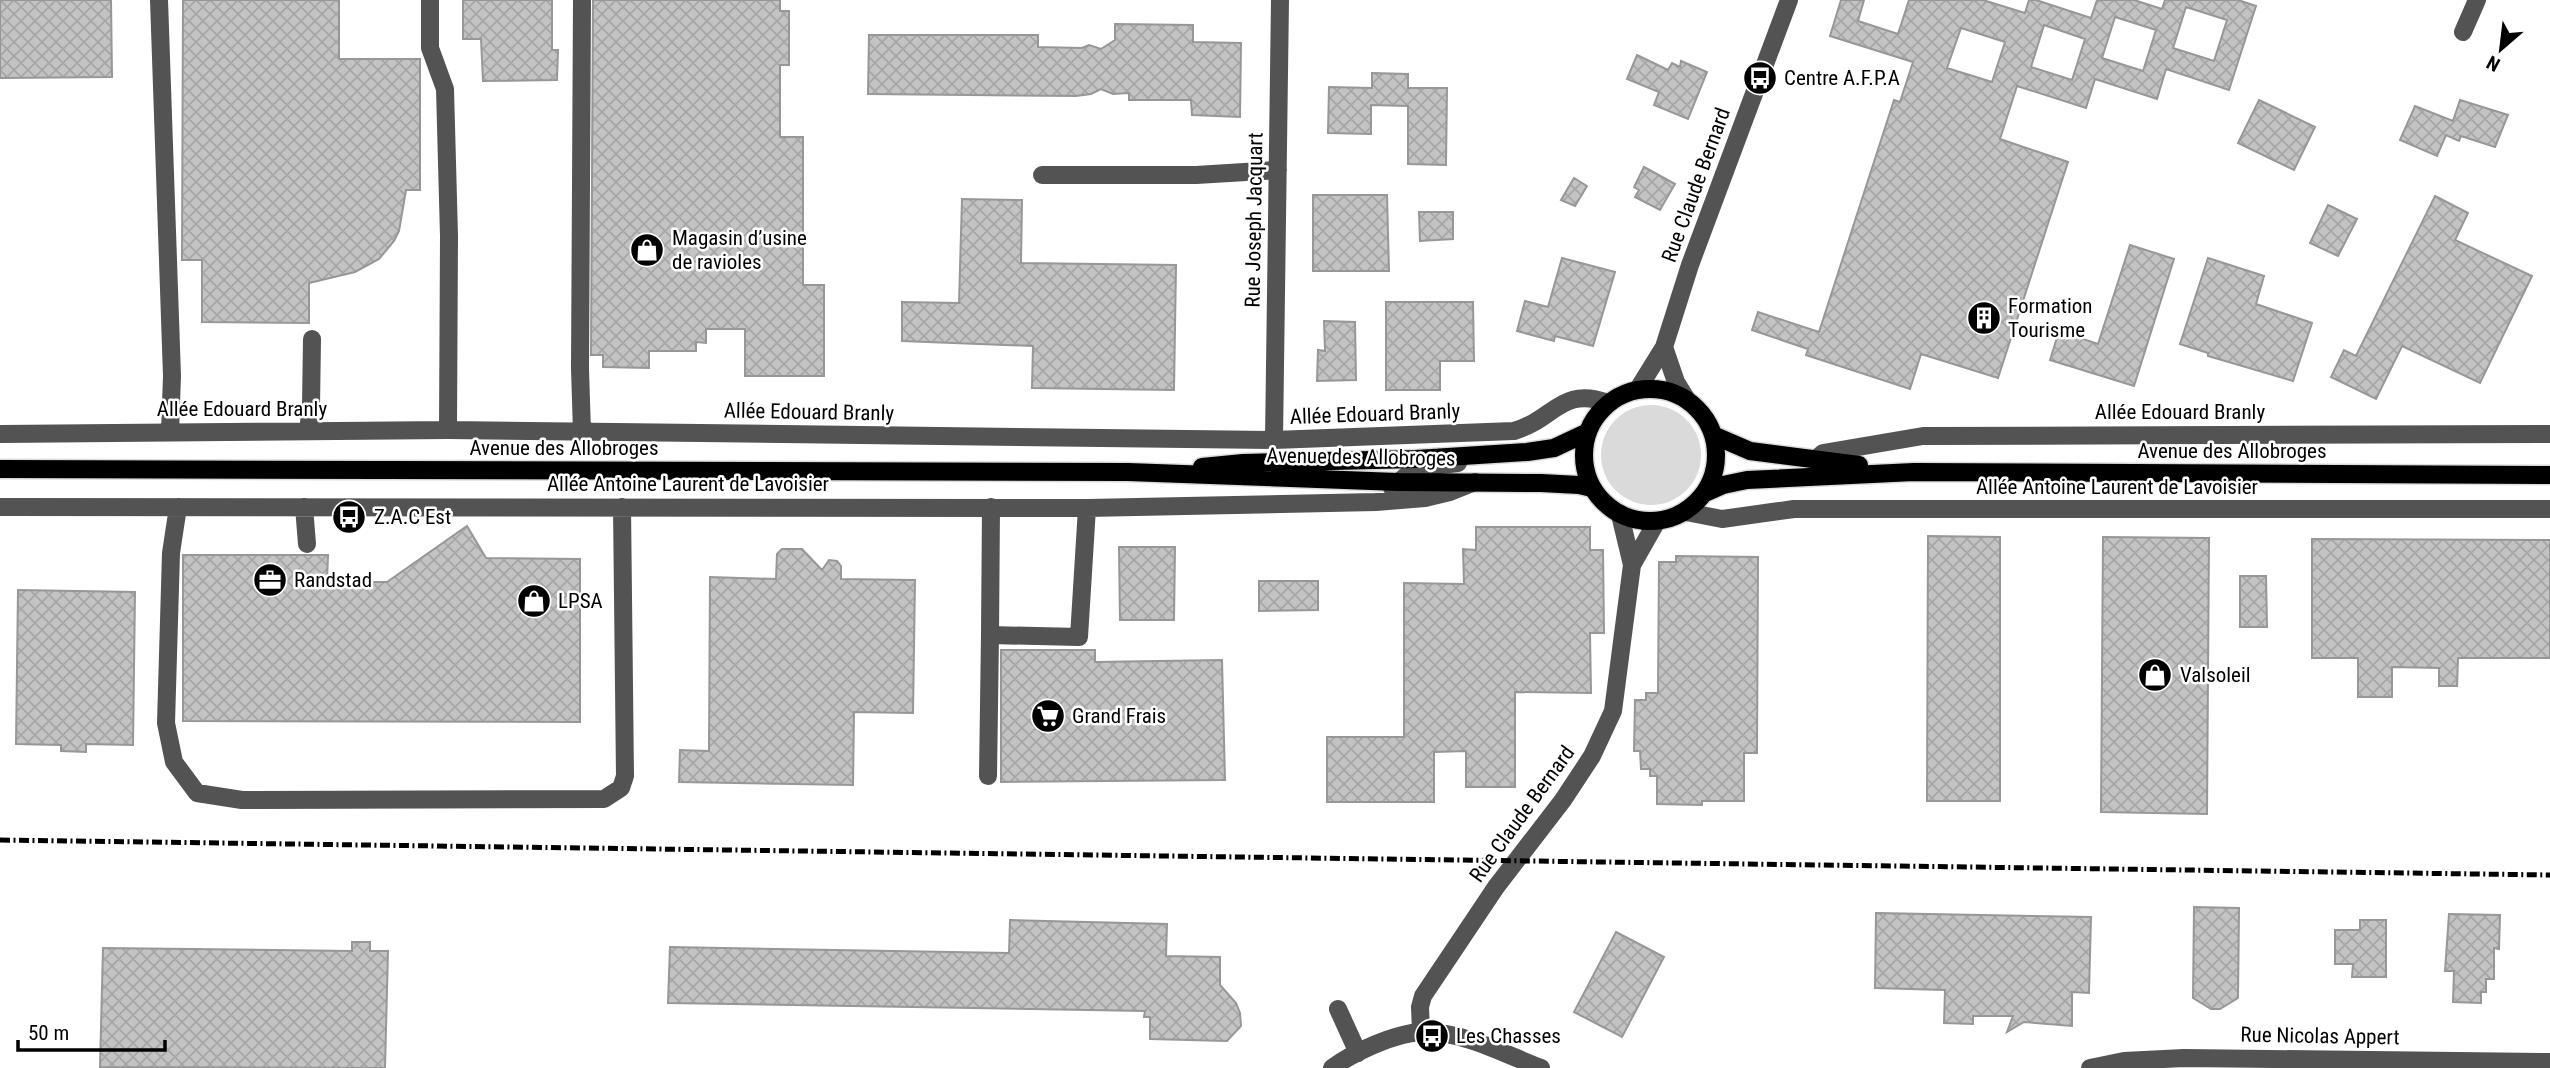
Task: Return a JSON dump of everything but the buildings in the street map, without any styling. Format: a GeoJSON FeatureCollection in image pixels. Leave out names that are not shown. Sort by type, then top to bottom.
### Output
{"type":"FeatureCollection","features":[{"type":"Feature","properties":{"kind":"main road"},"geometry":{"type":"LineString","coordinates":[[1654,388],[1687,400],[1698,410],[1713,435],[1716,465],[1712,480],[1686,512],[1657,522],[1638,521],[1620,515],[1604,504],[1584,471],[1586,433],[1595,416],[1622,394],[1638,389],[1654,388]]}},
{"type":"Feature","properties":{"kind":"main road","name":"Avenue des Allobroges"},"geometry":{"type":"LineString","coordinates":[[1128,472],[1243,463],[1416,460],[1487,454],[1553,448],[1586,433]]}},
{"type":"Feature","properties":{"kind":"main road","name":"Avenue des Allobroges"},"geometry":{"type":"LineString","coordinates":[[1713,435],[1750,451],[1914,472]]}},
{"type":"Feature","properties":{"kind":"main road","name":"Avenue des Allobroges"},"geometry":{"type":"LineString","coordinates":[[0,469],[1128,472],[1398,482],[1579,485],[1592,488]]}},
{"type":"Feature","properties":{"kind":"main road","name":"Avenue des Allobroges"},"geometry":{"type":"LineString","coordinates":[[1704,493],[1723,485],[1747,480],[1914,472],[2550,475]]}},
{"type":"Feature","properties":{"kind":"street"},"geometry":{"type":"LineString","coordinates":[[159,0],[172,376],[170,432]]}},
{"type":"Feature","properties":{"kind":"street"},"geometry":{"type":"LineString","coordinates":[[430,0],[430,48],[445,89],[449,236],[448,430]]}},
{"type":"Feature","properties":{"kind":"street"},"geometry":{"type":"LineString","coordinates":[[582,0],[582,432]]}},
{"type":"Feature","properties":{"kind":"street","name":"Rue Joseph Jacquart"},"geometry":{"type":"LineString","coordinates":[[1274,440],[1280,0]]}},
{"type":"Feature","properties":{"kind":"street","name":"Rue Claude Bernard"},"geometry":{"type":"LineString","coordinates":[[1638,389],[1664,346],[1690,265],[1789,0]]}},
{"type":"Feature","properties":{"kind":"street"},"geometry":{"type":"LineString","coordinates":[[2463,32],[2477,0]]}},
{"type":"Feature","properties":{"kind":"street"},"geometry":{"type":"LineString","coordinates":[[1042,175],[1196,175],[1278,170]]}},
{"type":"Feature","properties":{"kind":"street"},"geometry":{"type":"LineString","coordinates":[[308,431],[312,339]]}},
{"type":"Feature","properties":{"kind":"street"},"geometry":{"type":"LineString","coordinates":[[1664,346],[1676,382],[1687,400]]}},
{"type":"Feature","properties":{"kind":"street","name":"Allée Edouard Branly"},"geometry":{"type":"LineString","coordinates":[[0,434],[448,430],[1274,440],[1514,431],[1532,426],[1563,402],[1577,397],[1584,396],[1608,403]]}},
{"type":"Feature","properties":{"kind":"street","name":"Allée Edouard Branly"},"geometry":{"type":"LineString","coordinates":[[1815,460],[1824,453],[1923,436],[2550,434]]}},
{"type":"Feature","properties":{"kind":"street"},"geometry":{"type":"LineString","coordinates":[[1376,502],[1415,468],[1449,465],[1487,454]]}},
{"type":"Feature","properties":{"kind":"street","name":"Allée Antoine Laurent de Lavoisier"},"geometry":{"type":"LineString","coordinates":[[0,507],[1087,508],[1376,502],[1425,498],[1475,482]]}},
{"type":"Feature","properties":{"kind":"street"},"geometry":{"type":"LineString","coordinates":[[178,507],[171,553],[166,723],[174,762],[197,793],[242,800],[604,799],[621,788],[625,776],[622,507]]}},
{"type":"Feature","properties":{"kind":"street"},"geometry":{"type":"LineString","coordinates":[[304,507],[307,544]]}},
{"type":"Feature","properties":{"kind":"street"},"geometry":{"type":"LineString","coordinates":[[988,776],[991,507]]}},
{"type":"Feature","properties":{"kind":"street"},"geometry":{"type":"LineString","coordinates":[[990,635],[1079,637],[1087,508]]}},
{"type":"Feature","properties":{"kind":"street","name":"Allée Antoine Laurent de Lavoisier"},"geometry":{"type":"LineString","coordinates":[[1686,512],[1722,519],[1794,509],[2550,509]]}},
{"type":"Feature","properties":{"kind":"street","name":"Rue Claude Bernard"},"geometry":{"type":"LineString","coordinates":[[1420,1032],[1423,996],[1496,887],[1563,800],[1592,756],[1613,710],[1632,565],[1620,515]]}},
{"type":"Feature","properties":{"kind":"street","name":"Rue Claude Bernard"},"geometry":{"type":"LineString","coordinates":[[1632,565],[1657,522]]}},
{"type":"Feature","properties":{"kind":"street"},"geometry":{"type":"LineString","coordinates":[[1338,1009],[1358,1053]]}},
{"type":"Feature","properties":{"kind":"street"},"geometry":{"type":"LineString","coordinates":[[1332,1068],[1376,1044],[1420,1032],[1466,1039],[1541,1068]]}},
{"type":"Feature","properties":{"kind":"street","name":"Rue Nicolas Appert"},"geometry":{"type":"LineString","coordinates":[[2090,1068],[2124,1061],[2184,1058],[2393,1064],[2550,1062]]}},
{"type":"Feature","properties":{"kind":"shaded area"},"geometry":{"type":"Polygon","coordinates":[[[1651,405],[1679,413],[1693,427],[1701,455],[1693,483],[1679,497],[1651,505],[1623,497],[1609,483],[1601,455],[1609,427],[1623,413],[1651,405]]]}},
{"type":"Feature","properties":{"kind":"railway"},"geometry":{"type":"LineString","coordinates":[[0,840],[2550,875]]}},
{"type":"Feature","properties":{"kind":"place","name":"Centre A.F.P.A"},"geometry":{"type":"Point","coordinates":[1760,78]}},
{"type":"Feature","properties":{"kind":"place","name":"Magasin d’usine de ravioles"},"geometry":{"type":"Point","coordinates":[647,250]}},
{"type":"Feature","properties":{"kind":"place","name":"Formation Tourisme"},"geometry":{"type":"Point","coordinates":[1984,318]}},
{"type":"Feature","properties":{"kind":"place","name":"Z.A.C Est"},"geometry":{"type":"Point","coordinates":[349,517]}},
{"type":"Feature","properties":{"kind":"place","name":"Randstad"},"geometry":{"type":"Point","coordinates":[270,580]}},
{"type":"Feature","properties":{"kind":"place","name":"LPSA"},"geometry":{"type":"Point","coordinates":[534,601]}},
{"type":"Feature","properties":{"kind":"place","name":"Valsoleil"},"geometry":{"type":"Point","coordinates":[2155,675]}},
{"type":"Feature","properties":{"kind":"place","name":"Grand Frais"},"geometry":{"type":"Point","coordinates":[1048,716]}},
{"type":"Feature","properties":{"kind":"place","name":"Les Chasses"},"geometry":{"type":"Point","coordinates":[1432,1036]}}]}
